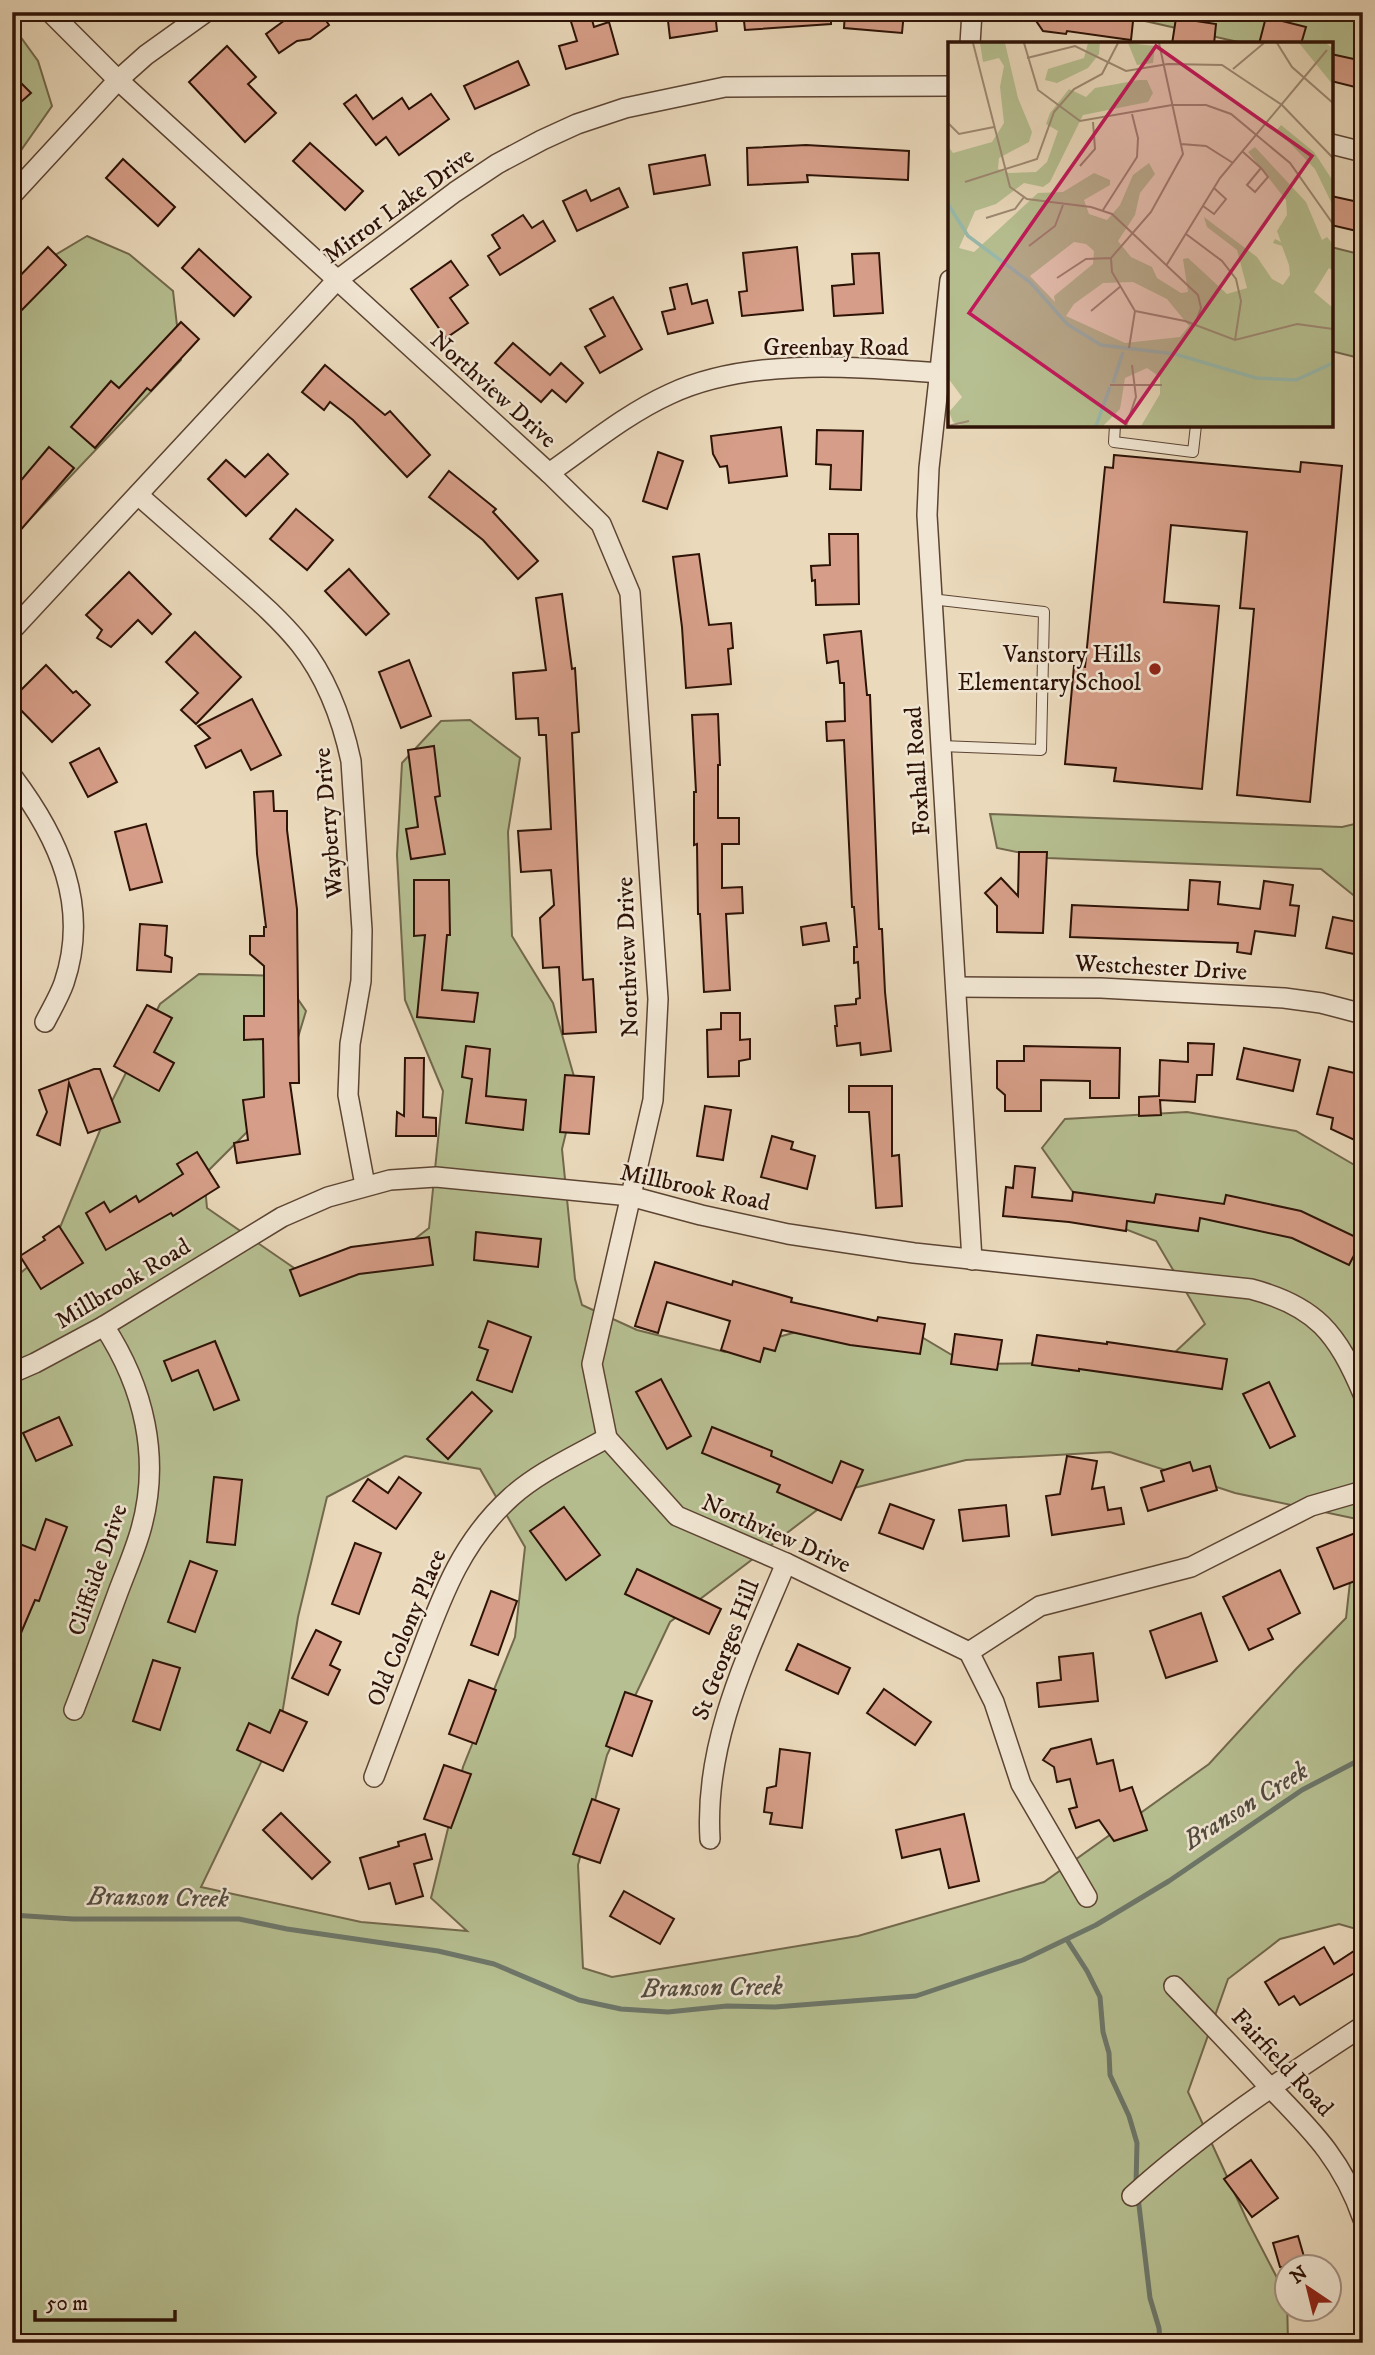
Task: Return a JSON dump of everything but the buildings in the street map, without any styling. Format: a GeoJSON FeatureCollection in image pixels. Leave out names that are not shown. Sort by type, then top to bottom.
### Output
{"type":"FeatureCollection","features":[{"type":"Feature","properties":{"kind":"street","name":"Northview Drive"},"geometry":{"type":"LineString","coordinates":[[50,12],[118,80],[549,473],[601,524],[630,593],[658,999],[653,1100],[592,1364],[607,1438],[677,1516],[786,1563],[970,1652]]}},
{"type":"Feature","properties":{"kind":"street"},"geometry":{"type":"LineString","coordinates":[[12,195],[118,80],[146,55],[206,12]]}},
{"type":"Feature","properties":{"kind":"street"},"geometry":{"type":"LineString","coordinates":[[970,42],[972,12]]}},
{"type":"Feature","properties":{"kind":"street","name":"Mirror Lake Drive"},"geometry":{"type":"LineString","coordinates":[[12,630],[336,281],[497,164],[577,124],[625,108],[725,87],[948,86]]}},
{"type":"Feature","properties":{"kind":"street"},"geometry":{"type":"LineString","coordinates":[[1333,144],[1363,152]]}},
{"type":"Feature","properties":{"kind":"street","name":"Foxhall Road"},"geometry":{"type":"LineString","coordinates":[[948,299],[929,468],[927,515],[972,1260]]}},
{"type":"Feature","properties":{"kind":"street","name":"Greenbay Road"},"geometry":{"type":"LineString","coordinates":[[549,473],[637,412],[670,393],[706,381],[807,367],[858,367],[940,373]]}},
{"type":"Feature","properties":{"kind":"street","name":"Wayberry Drive"},"geometry":{"type":"LineString","coordinates":[[138,495],[276,616],[315,667],[333,700],[346,736],[351,761],[362,930],[361,981],[348,1056],[348,1095],[365,1185]]}},
{"type":"Feature","properties":{"kind":"street"},"geometry":{"type":"LineString","coordinates":[[12,776],[48,829],[70,888],[74,914],[74,942],[64,984],[45,1023]]}},
{"type":"Feature","properties":{"kind":"street","name":"Westchester Drive"},"geometry":{"type":"LineString","coordinates":[[956,987],[1101,988],[1283,998],[1321,1003],[1363,1014]]}},
{"type":"Feature","properties":{"kind":"street","name":"Millbrook Road"},"geometry":{"type":"LineString","coordinates":[[12,1373],[104,1326],[282,1217],[328,1197],[365,1185],[390,1180],[436,1177],[630,1196],[788,1234],[972,1260],[1251,1289],[1276,1296],[1319,1321],[1336,1340],[1350,1362],[1363,1394]]}},
{"type":"Feature","properties":{"kind":"street","name":"Cliffside Drive"},"geometry":{"type":"LineString","coordinates":[[74,1710],[141,1531],[150,1480],[145,1417],[138,1393],[123,1358],[104,1326]]}},
{"type":"Feature","properties":{"kind":"street","name":"Old Colony Place"},"geometry":{"type":"LineString","coordinates":[[374,1777],[444,1590],[469,1545],[510,1498],[530,1482],[607,1438]]}},
{"type":"Feature","properties":{"kind":"street"},"geometry":{"type":"LineString","coordinates":[[1087,1897],[1021,1784],[994,1702],[970,1652],[1040,1606],[1191,1567],[1311,1506],[1363,1491]]}},
{"type":"Feature","properties":{"kind":"street","name":"St Georges Hill"},"geometry":{"type":"LineString","coordinates":[[710,1839],[710,1788],[725,1713],[786,1563]]}},
{"type":"Feature","properties":{"kind":"street","name":"Fairfield Road"},"geometry":{"type":"LineString","coordinates":[[1174,1986],[1311,2129],[1334,2159],[1363,2219]]}},
{"type":"Feature","properties":{"kind":"street"},"geometry":{"type":"LineString","coordinates":[[1132,2196],[1170,2162],[1270,2087],[1363,2026]]}},
{"type":"Feature","properties":{"kind":"lane"},"geometry":{"type":"LineString","coordinates":[[1115,427],[1114,442],[1194,452],[1196,427]]}},
{"type":"Feature","properties":{"kind":"lane"},"geometry":{"type":"LineString","coordinates":[[932,600],[1044,611],[1041,750],[941,746]]}},
{"type":"Feature","properties":{"kind":"green space"},"geometry":{"type":"Polygon","coordinates":[[[1117,12],[1363,12],[1363,61],[1333,58],[1333,42],[1238,42],[1117,12]]]}},
{"type":"Feature","properties":{"kind":"green space"},"geometry":{"type":"Polygon","coordinates":[[[12,25],[38,61],[52,106],[17,156],[12,159],[12,25]]]}},
{"type":"Feature","properties":{"kind":"green space"},"geometry":{"type":"Polygon","coordinates":[[[87,236],[129,254],[173,291],[181,360],[12,538],[12,289],[35,267],[87,236]]]}},
{"type":"Feature","properties":{"kind":"green space"},"geometry":{"type":"Polygon","coordinates":[[[1333,248],[1363,255],[1363,359],[1333,352],[1333,248]]]}},
{"type":"Feature","properties":{"kind":"green space"},"geometry":{"type":"Polygon","coordinates":[[[470,720],[520,758],[508,832],[512,936],[553,1003],[577,1087],[562,1149],[575,1279],[582,1305],[637,1330],[725,1352],[821,1325],[893,1320],[967,1364],[1079,1363],[1172,1355],[1205,1324],[1156,1241],[1089,1215],[1042,1148],[1065,1119],[1187,1112],[1296,1131],[1363,1170],[1363,1931],[1339,1924],[1280,1939],[1228,1979],[1188,2092],[1274,2272],[1274,2324],[1288,2324],[1288,2343],[12,2343],[12,1280],[52,1247],[112,1101],[160,1004],[199,974],[282,976],[306,1011],[279,1100],[204,1175],[207,1208],[300,1272],[390,1258],[429,1228],[443,1091],[405,1000],[397,855],[402,763],[441,721],[470,720]],[[1110,1452],[966,1460],[842,1491],[670,1622],[607,1755],[578,1865],[583,1968],[612,1977],[858,1936],[1044,1882],[1209,1764],[1346,1618],[1357,1519],[1235,1493],[1110,1452]],[[405,1456],[327,1497],[298,1617],[281,1721],[201,1887],[361,1922],[467,1931],[431,1898],[463,1767],[515,1637],[525,1547],[480,1469],[405,1456]]]}},
{"type":"Feature","properties":{"kind":"green space"},"geometry":{"type":"Polygon","coordinates":[[[990,814],[1342,827],[1363,822],[1363,903],[1321,869],[1047,858],[997,848],[990,814]]]}},
{"type":"Feature","properties":{"kind":"waterway","name":"Branson Creek"},"geometry":{"type":"LineString","coordinates":[[12,1915],[73,1919],[239,1919],[287,1929],[438,1951],[494,1964],[579,2000],[621,2009],[668,2012],[727,2006],[775,2007],[916,1996],[1023,1960],[1096,1925],[1169,1881],[1302,1790],[1363,1758]]}},
{"type":"Feature","properties":{"kind":"waterway"},"geometry":{"type":"LineString","coordinates":[[1067,1940],[1100,1997],[1110,2075],[1129,2116],[1137,2143],[1136,2184]]}},
{"type":"Feature","properties":{"kind":"waterway"},"geometry":{"type":"LineString","coordinates":[[1138,2197],[1150,2298],[1159,2328],[1160,2343]]}},
{"type":"Feature","properties":{"kind":"place","name":"Vanstory Hills Elementary School"},"geometry":{"type":"Point","coordinates":[1155,669]}}]}
